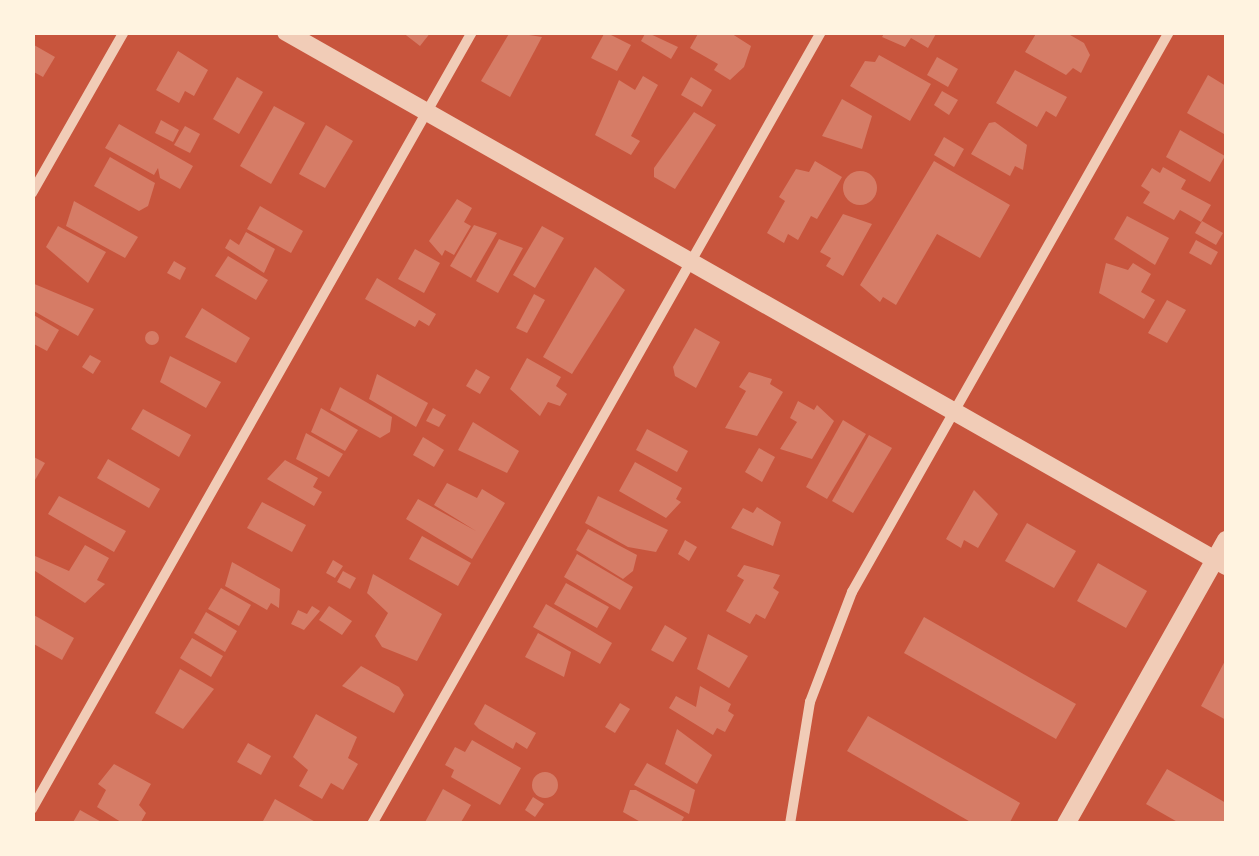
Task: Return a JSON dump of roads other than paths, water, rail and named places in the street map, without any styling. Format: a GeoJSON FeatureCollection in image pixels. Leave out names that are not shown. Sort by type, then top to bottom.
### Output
{"type":"FeatureCollection","features":[{"type":"Feature","properties":{"kind":"street"},"geometry":{"type":"LineString","coordinates":[[32,192],[124,32]]}},
{"type":"Feature","properties":{"kind":"street"},"geometry":{"type":"LineString","coordinates":[[286,32],[1221,563]]}},
{"type":"Feature","properties":{"kind":"street"},"geometry":{"type":"LineString","coordinates":[[32,809],[472,32]]}},
{"type":"Feature","properties":{"kind":"street"},"geometry":{"type":"LineString","coordinates":[[372,824],[821,32]]}},
{"type":"Feature","properties":{"kind":"street"},"geometry":{"type":"LineString","coordinates":[[790,824],[810,702],[828,646],[954,411],[1169,32]]}},
{"type":"Feature","properties":{"kind":"street"},"geometry":{"type":"LineString","coordinates":[[1066,824],[1221,563],[1226,540]]}}]}
